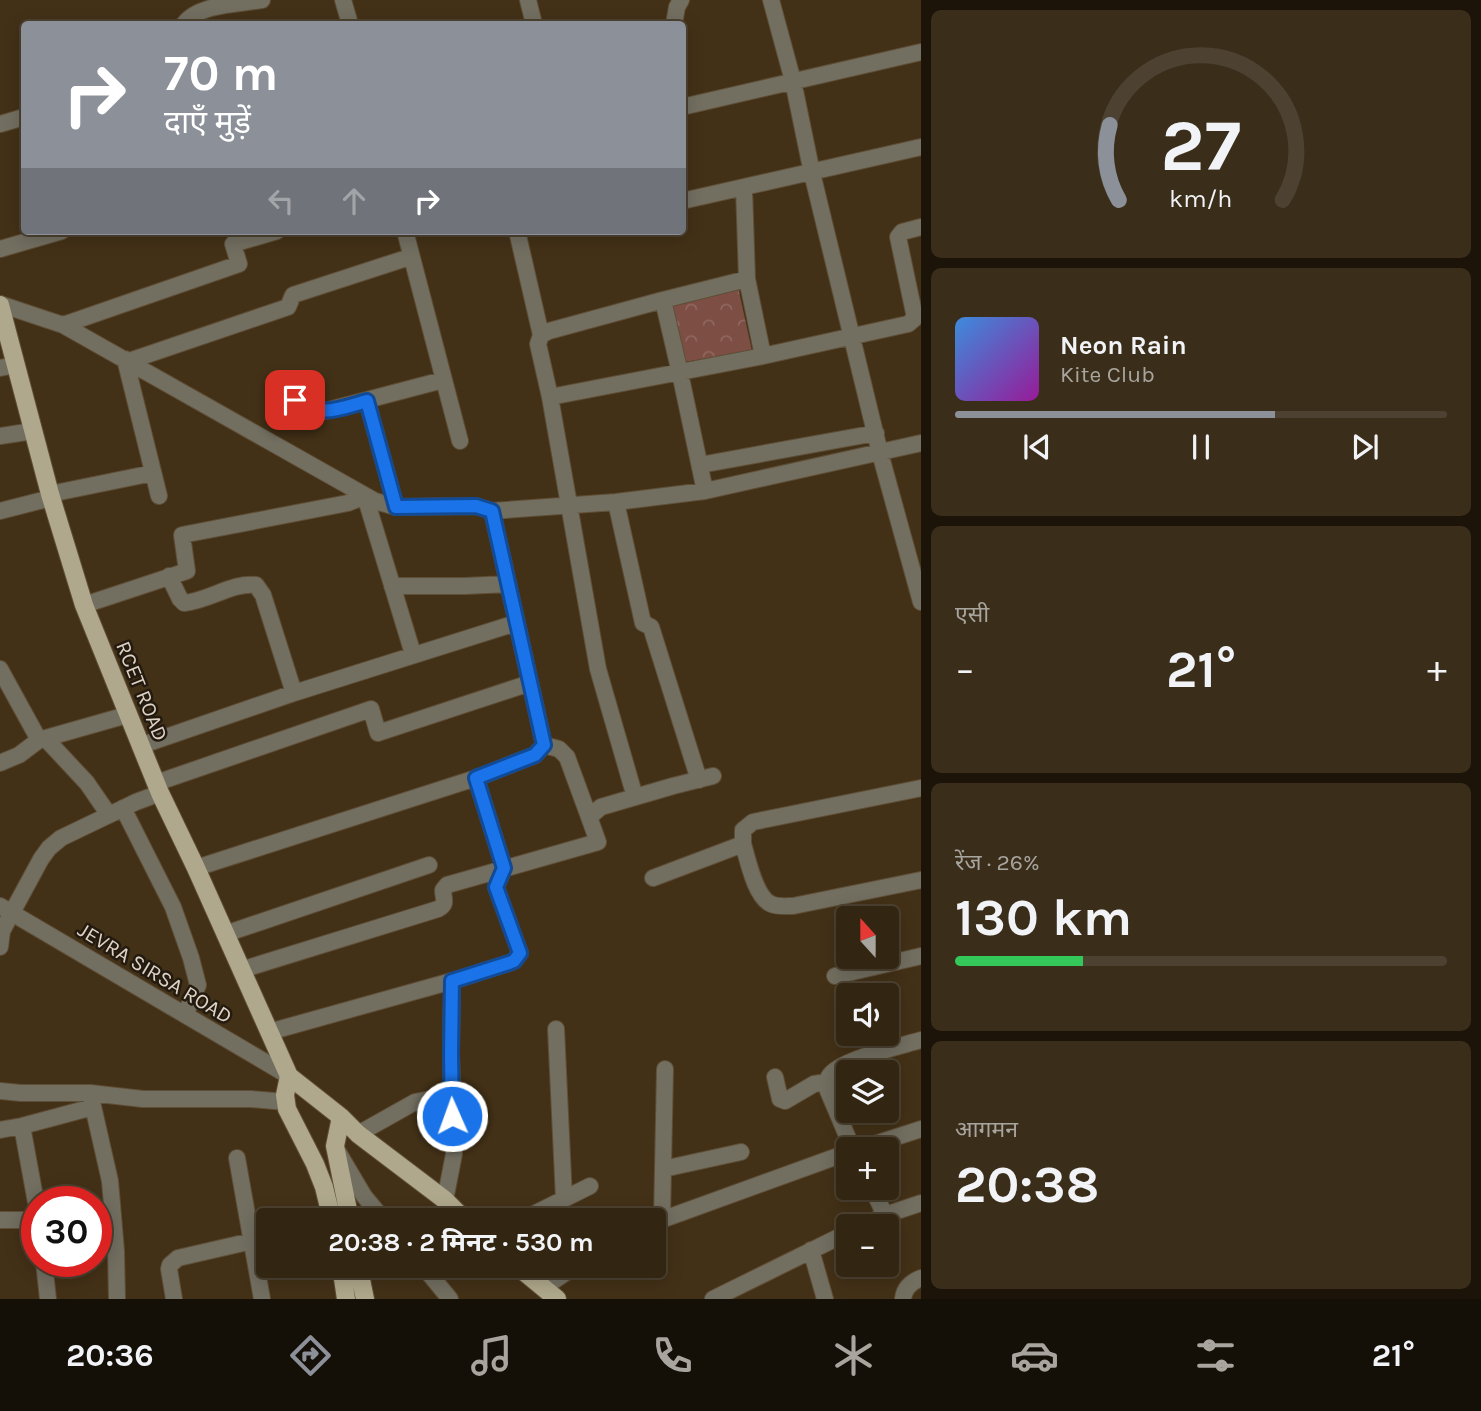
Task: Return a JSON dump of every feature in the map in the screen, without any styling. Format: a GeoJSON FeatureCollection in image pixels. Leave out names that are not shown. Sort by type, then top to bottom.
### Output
{"type":"FeatureCollection","features":[{"type":"Feature","properties":{"kind":"main road","name":"RCET ROAD"},"geometry":{"type":"LineString","coordinates":[[0,305],[8,367],[33,431],[84,606],[139,746],[289,1076]]}},
{"type":"Feature","properties":{"kind":"main road"},"geometry":{"type":"LineString","coordinates":[[329,1208],[316,1164],[287,1109],[285,1095],[289,1076],[453,1208]]}},
{"type":"Feature","properties":{"kind":"main road"},"geometry":{"type":"LineString","coordinates":[[341,1117],[335,1146],[348,1208]]}},
{"type":"Feature","properties":{"kind":"main road"},"geometry":{"type":"LineString","coordinates":[[299,1132],[321,1143],[335,1146]]}},
{"type":"Feature","properties":{"kind":"main road"},"geometry":{"type":"LineString","coordinates":[[343,1278],[346,1299]]}},
{"type":"Feature","properties":{"kind":"main road"},"geometry":{"type":"LineString","coordinates":[[361,1278],[365,1299]]}},
{"type":"Feature","properties":{"kind":"main road"},"geometry":{"type":"LineString","coordinates":[[532,1278],[550,1293]]}},
{"type":"Feature","properties":{"kind":"street"},"geometry":{"type":"LineString","coordinates":[[187,21],[203,10],[262,0]]}},
{"type":"Feature","properties":{"kind":"street"},"geometry":{"type":"LineString","coordinates":[[343,0],[349,21]]}},
{"type":"Feature","properties":{"kind":"street"},"geometry":{"type":"LineString","coordinates":[[528,0],[533,21]]}},
{"type":"Feature","properties":{"kind":"street"},"geometry":{"type":"LineString","coordinates":[[675,21],[681,0]]}},
{"type":"Feature","properties":{"kind":"street"},"geometry":{"type":"LineString","coordinates":[[771,0],[793,81],[811,173],[880,453],[921,602]]}},
{"type":"Feature","properties":{"kind":"street"},"geometry":{"type":"LineString","coordinates":[[686,106],[921,52]]}},
{"type":"Feature","properties":{"kind":"street"},"geometry":{"type":"LineString","coordinates":[[0,124],[21,118]]}},
{"type":"Feature","properties":{"kind":"street"},"geometry":{"type":"LineString","coordinates":[[686,200],[921,147]]}},
{"type":"Feature","properties":{"kind":"street"},"geometry":{"type":"LineString","coordinates":[[744,188],[747,279],[763,356]]}},
{"type":"Feature","properties":{"kind":"street"},"geometry":{"type":"LineString","coordinates":[[550,397],[680,373],[908,324],[914,319],[915,313],[898,237],[902,232],[921,227]]}},
{"type":"Feature","properties":{"kind":"street"},"geometry":{"type":"LineString","coordinates":[[0,249],[48,235]]}},
{"type":"Feature","properties":{"kind":"street"},"geometry":{"type":"LineString","coordinates":[[63,325],[239,264],[233,244],[263,235]]}},
{"type":"Feature","properties":{"kind":"street"},"geometry":{"type":"LineString","coordinates":[[406,235],[460,441]]}},
{"type":"Feature","properties":{"kind":"street"},"geometry":{"type":"LineString","coordinates":[[518,235],[541,335],[538,344],[570,505],[598,669],[635,797]]}},
{"type":"Feature","properties":{"kind":"street"},"geometry":{"type":"LineString","coordinates":[[127,360],[288,307],[293,295],[411,257]]}},
{"type":"Feature","properties":{"kind":"street"},"geometry":{"type":"LineString","coordinates":[[541,335],[747,279]]}},
{"type":"Feature","properties":{"kind":"street"},"geometry":{"type":"LineString","coordinates":[[663,300],[705,491]]}},
{"type":"Feature","properties":{"kind":"street"},"geometry":{"type":"LineString","coordinates":[[0,305],[63,325],[374,501],[396,507],[476,506],[492,511],[616,502],[705,491],[921,443]]}},
{"type":"Feature","properties":{"kind":"street"},"geometry":{"type":"LineString","coordinates":[[127,360],[159,496]]}},
{"type":"Feature","properties":{"kind":"street"},"geometry":{"type":"LineString","coordinates":[[282,383],[304,407],[325,411],[443,380]]}},
{"type":"Feature","properties":{"kind":"street"},"geometry":{"type":"LineString","coordinates":[[367,401],[396,507]]}},
{"type":"Feature","properties":{"kind":"street"},"geometry":{"type":"LineString","coordinates":[[0,436],[33,431]]}},
{"type":"Feature","properties":{"kind":"street"},"geometry":{"type":"LineString","coordinates":[[700,465],[876,433]]}},
{"type":"Feature","properties":{"kind":"street"},"geometry":{"type":"LineString","coordinates":[[0,512],[50,496],[153,473]]}},
{"type":"Feature","properties":{"kind":"street"},"geometry":{"type":"LineString","coordinates":[[84,606],[187,571],[183,535],[348,503],[365,496]]}},
{"type":"Feature","properties":{"kind":"street"},"geometry":{"type":"LineString","coordinates":[[365,496],[413,654]]}},
{"type":"Feature","properties":{"kind":"street"},"geometry":{"type":"LineString","coordinates":[[589,817],[601,807],[706,778],[651,627],[643,623],[616,502]]}},
{"type":"Feature","properties":{"kind":"street"},"geometry":{"type":"LineString","coordinates":[[492,511],[544,745]]}},
{"type":"Feature","properties":{"kind":"street"},"geometry":{"type":"LineString","coordinates":[[169,576],[184,603],[242,585],[256,585],[263,595],[294,693]]}},
{"type":"Feature","properties":{"kind":"street"},"geometry":{"type":"LineString","coordinates":[[392,586],[508,584]]}},
{"type":"Feature","properties":{"kind":"street"},"geometry":{"type":"LineString","coordinates":[[139,746],[413,654],[516,623]]}},
{"type":"Feature","properties":{"kind":"street"},"geometry":{"type":"LineString","coordinates":[[0,668],[42,739],[116,811],[173,907],[198,985],[185,1015]]}},
{"type":"Feature","properties":{"kind":"street"},"geometry":{"type":"LineString","coordinates":[[0,947],[6,909],[49,848],[61,838],[158,788],[370,709],[378,733],[530,683]]}},
{"type":"Feature","properties":{"kind":"street"},"geometry":{"type":"LineString","coordinates":[[0,763],[19,755],[42,739],[127,715]]}},
{"type":"Feature","properties":{"kind":"street"},"geometry":{"type":"LineString","coordinates":[[196,868],[476,778],[535,755],[544,745]]}},
{"type":"Feature","properties":{"kind":"street"},"geometry":{"type":"LineString","coordinates":[[241,970],[438,909],[444,904],[443,890],[447,885],[598,842],[567,757],[559,749],[544,745]]}},
{"type":"Feature","properties":{"kind":"street"},"geometry":{"type":"LineString","coordinates":[[269,1032],[452,981],[518,958],[519,949],[496,887],[504,868],[476,778]]}},
{"type":"Feature","properties":{"kind":"street"},"geometry":{"type":"LineString","coordinates":[[921,788],[753,822],[743,830],[742,835],[757,888],[771,904],[793,906],[921,880]]}},
{"type":"Feature","properties":{"kind":"street"},"geometry":{"type":"LineString","coordinates":[[653,878],[743,844]]}},
{"type":"Feature","properties":{"kind":"street"},"geometry":{"type":"LineString","coordinates":[[225,934],[429,865]]}},
{"type":"Feature","properties":{"kind":"street","name":"JEVRA SIRSA ROAD"},"geometry":{"type":"LineString","coordinates":[[6,909],[289,1076]]}},
{"type":"Feature","properties":{"kind":"street"},"geometry":{"type":"LineString","coordinates":[[835,976],[921,956]]}},
{"type":"Feature","properties":{"kind":"street"},"geometry":{"type":"LineString","coordinates":[[445,1200],[454,1154],[452,981]]}},
{"type":"Feature","properties":{"kind":"street"},"geometry":{"type":"LineString","coordinates":[[556,1029],[564,1199]]}},
{"type":"Feature","properties":{"kind":"street"},"geometry":{"type":"LineString","coordinates":[[846,1137],[828,1091],[827,1082],[830,1075],[851,1062],[921,1040]]}},
{"type":"Feature","properties":{"kind":"street"},"geometry":{"type":"LineString","coordinates":[[659,1208],[663,1170],[665,1069]]}},
{"type":"Feature","properties":{"kind":"street"},"geometry":{"type":"LineString","coordinates":[[775,1077],[778,1095],[782,1100],[788,1100],[814,1084],[827,1082]]}},
{"type":"Feature","properties":{"kind":"street"},"geometry":{"type":"LineString","coordinates":[[0,1091],[91,1100],[251,1099],[286,1102]]}},
{"type":"Feature","properties":{"kind":"street"},"geometry":{"type":"LineString","coordinates":[[358,1134],[415,1102],[452,1097]]}},
{"type":"Feature","properties":{"kind":"street"},"geometry":{"type":"LineString","coordinates":[[0,1130],[22,1126],[91,1100]]}},
{"type":"Feature","properties":{"kind":"street"},"geometry":{"type":"LineString","coordinates":[[91,1100],[110,1181],[117,1299]]}},
{"type":"Feature","properties":{"kind":"street"},"geometry":{"type":"LineString","coordinates":[[22,1126],[33,1186]]}},
{"type":"Feature","properties":{"kind":"street"},"geometry":{"type":"LineString","coordinates":[[896,1137],[921,1129]]}},
{"type":"Feature","properties":{"kind":"street"},"geometry":{"type":"LineString","coordinates":[[335,1146],[374,1208]]}},
{"type":"Feature","properties":{"kind":"street"},"geometry":{"type":"LineString","coordinates":[[663,1170],[741,1152]]}},
{"type":"Feature","properties":{"kind":"street"},"geometry":{"type":"LineString","coordinates":[[666,1218],[836,1157]]}},
{"type":"Feature","properties":{"kind":"street"},"geometry":{"type":"LineString","coordinates":[[237,1158],[262,1299]]}},
{"type":"Feature","properties":{"kind":"street"},"geometry":{"type":"LineString","coordinates":[[546,1208],[590,1186]]}},
{"type":"Feature","properties":{"kind":"street"},"geometry":{"type":"LineString","coordinates":[[888,1214],[921,1203]]}},
{"type":"Feature","properties":{"kind":"street"},"geometry":{"type":"LineString","coordinates":[[0,1220],[21,1220]]}},
{"type":"Feature","properties":{"kind":"street"},"geometry":{"type":"LineString","coordinates":[[713,1299],[836,1238]]}},
{"type":"Feature","properties":{"kind":"street"},"geometry":{"type":"LineString","coordinates":[[174,1299],[169,1269],[173,1261],[252,1241]]}},
{"type":"Feature","properties":{"kind":"street"},"geometry":{"type":"LineString","coordinates":[[811,1250],[825,1299]]}},
{"type":"Feature","properties":{"kind":"street"},"geometry":{"type":"LineString","coordinates":[[46,1277],[48,1299]]}},
{"type":"Feature","properties":{"kind":"street"},"geometry":{"type":"LineString","coordinates":[[433,1278],[450,1299]]}},
{"type":"Feature","properties":{"kind":"street"},"geometry":{"type":"LineString","coordinates":[[550,1293],[564,1278]]}},
{"type":"Feature","properties":{"kind":"street"},"geometry":{"type":"LineString","coordinates":[[903,1299],[910,1284],[921,1278]]}},
{"type":"Feature","properties":{"kind":"green space"},"geometry":{"type":"Polygon","coordinates":[[[738,287],[752,351],[684,362],[670,305],[738,287]]]}},
{"type":"Feature","properties":{"kind":"route"},"geometry":{"type":"LineString","coordinates":[[295,400],[304,407],[325,411],[367,401],[396,507],[476,506],[492,511],[544,745],[535,755],[476,778],[504,868],[496,887],[520,953],[514,961],[452,981],[452,1116]]}}]}
